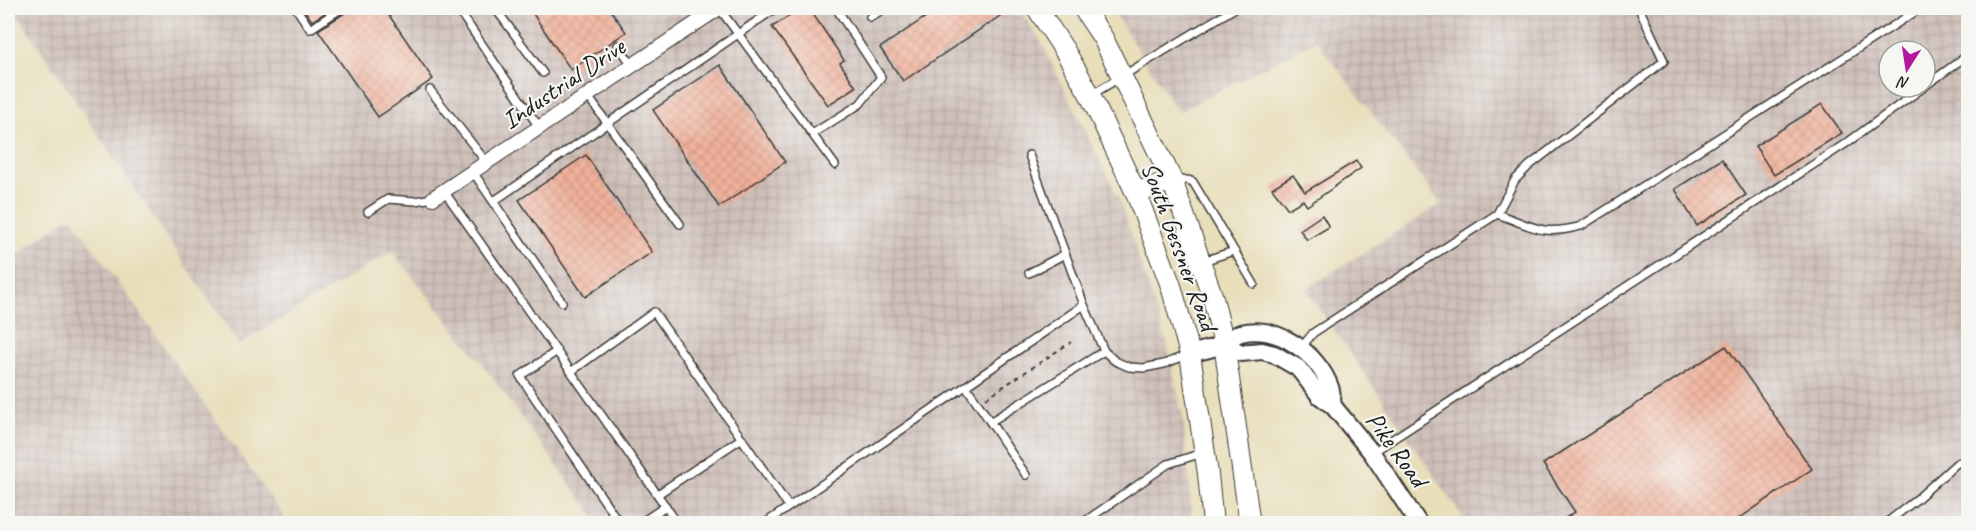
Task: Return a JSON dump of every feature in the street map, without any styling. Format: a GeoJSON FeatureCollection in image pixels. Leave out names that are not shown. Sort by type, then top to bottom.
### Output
{"type":"FeatureCollection","features":[{"type":"Feature","properties":{"kind":"main road","name":"South Gessner Road"},"geometry":{"type":"LineString","coordinates":[[1037,8],[1090,95],[1136,193],[1172,286],[1190,354],[1213,524]]}},
{"type":"Feature","properties":{"kind":"main road","name":"South Gessner Road"},"geometry":{"type":"LineString","coordinates":[[1083,8],[1103,38],[1172,180],[1213,298],[1224,344],[1250,524]]}},
{"type":"Feature","properties":{"kind":"main road"},"geometry":{"type":"LineString","coordinates":[[1136,193],[1172,180]]}},
{"type":"Feature","properties":{"kind":"street","name":"Industrial Drive"},"geometry":{"type":"LineString","coordinates":[[439,195],[718,8]]}},
{"type":"Feature","properties":{"kind":"street","name":"Pike Road"},"geometry":{"type":"LineString","coordinates":[[1190,354],[1224,344],[1236,334],[1243,332],[1261,332],[1287,340],[1301,348],[1314,360],[1331,388],[1333,406]]}},
{"type":"Feature","properties":{"kind":"street","name":"Pike Road"},"geometry":{"type":"LineString","coordinates":[[1224,344],[1241,353],[1262,351],[1274,354],[1298,368],[1372,453],[1419,524]]}},
{"type":"Feature","properties":{"kind":"street"},"geometry":{"type":"LineString","coordinates":[[1290,362],[1301,348]]}},
{"type":"Feature","properties":{"kind":"lane"},"geometry":{"type":"LineString","coordinates":[[296,8],[310,29],[342,8]]}},
{"type":"Feature","properties":{"kind":"lane"},"geometry":{"type":"LineString","coordinates":[[457,8],[540,127]]}},
{"type":"Feature","properties":{"kind":"lane"},"geometry":{"type":"LineString","coordinates":[[495,8],[543,73]]}},
{"type":"Feature","properties":{"kind":"lane"},"geometry":{"type":"LineString","coordinates":[[718,8],[835,165]]}},
{"type":"Feature","properties":{"kind":"lane"},"geometry":{"type":"LineString","coordinates":[[494,201],[776,8]]}},
{"type":"Feature","properties":{"kind":"lane"},"geometry":{"type":"LineString","coordinates":[[812,134],[860,104],[881,77],[836,8]]}},
{"type":"Feature","properties":{"kind":"lane"},"geometry":{"type":"LineString","coordinates":[[870,17],[886,8]]}},
{"type":"Feature","properties":{"kind":"lane"},"geometry":{"type":"LineString","coordinates":[[1090,95],[1235,8]]}},
{"type":"Feature","properties":{"kind":"lane"},"geometry":{"type":"LineString","coordinates":[[1301,348],[1313,333],[1497,214],[1515,180],[1529,166],[1664,61],[1639,8]]}},
{"type":"Feature","properties":{"kind":"lane"},"geometry":{"type":"LineString","coordinates":[[1497,214],[1533,228],[1551,232],[1581,226],[1921,8]]}},
{"type":"Feature","properties":{"kind":"lane"},"geometry":{"type":"LineString","coordinates":[[618,45],[632,65]]}},
{"type":"Feature","properties":{"kind":"lane"},"geometry":{"type":"LineString","coordinates":[[1937,78],[1968,55]]}},
{"type":"Feature","properties":{"kind":"lane"},"geometry":{"type":"LineString","coordinates":[[430,90],[487,163]]}},
{"type":"Feature","properties":{"kind":"lane"},"geometry":{"type":"LineString","coordinates":[[587,95],[680,224]]}},
{"type":"Feature","properties":{"kind":"lane"},"geometry":{"type":"LineString","coordinates":[[1372,453],[1848,142],[1907,99]]}},
{"type":"Feature","properties":{"kind":"lane"},"geometry":{"type":"LineString","coordinates":[[1029,155],[1084,305],[1104,351],[1115,361],[1129,367],[1144,368],[1164,364],[1190,354]]}},
{"type":"Feature","properties":{"kind":"lane"},"geometry":{"type":"LineString","coordinates":[[472,172],[562,302]]}},
{"type":"Feature","properties":{"kind":"lane"},"geometry":{"type":"LineString","coordinates":[[1172,180],[1193,182],[1254,284]]}},
{"type":"Feature","properties":{"kind":"lane"},"geometry":{"type":"LineString","coordinates":[[368,212],[388,199],[414,201],[439,195],[572,371],[678,524]]}},
{"type":"Feature","properties":{"kind":"lane"},"geometry":{"type":"LineString","coordinates":[[1200,262],[1234,251]]}},
{"type":"Feature","properties":{"kind":"lane"},"geometry":{"type":"LineString","coordinates":[[1029,273],[1065,254]]}},
{"type":"Feature","properties":{"kind":"lane"},"geometry":{"type":"LineString","coordinates":[[764,524],[1084,305]]}},
{"type":"Feature","properties":{"kind":"lane"},"geometry":{"type":"LineString","coordinates":[[572,371],[654,312],[789,507]]}},
{"type":"Feature","properties":{"kind":"lane"},"geometry":{"type":"LineString","coordinates":[[557,351],[520,376],[620,524]]}},
{"type":"Feature","properties":{"kind":"lane"},"geometry":{"type":"LineString","coordinates":[[990,422],[1104,351]]}},
{"type":"Feature","properties":{"kind":"lane"},"geometry":{"type":"LineString","coordinates":[[966,386],[1026,475]]}},
{"type":"Feature","properties":{"kind":"lane"},"geometry":{"type":"LineString","coordinates":[[658,494],[742,438]]}},
{"type":"Feature","properties":{"kind":"lane"},"geometry":{"type":"LineString","coordinates":[[1081,524],[1168,464],[1204,452]]}},
{"type":"Feature","properties":{"kind":"lane"},"geometry":{"type":"LineString","coordinates":[[1885,524],[1924,494],[1957,463],[1968,460]]}},
{"type":"Feature","properties":{"kind":"lane"},"geometry":{"type":"LineString","coordinates":[[639,524],[666,506]]}},
{"type":"Feature","properties":{"kind":"lane"},"geometry":{"type":"LineString","coordinates":[[1466,524],[1469,522],[1481,524]]}},
{"type":"Feature","properties":{"kind":"path"},"geometry":{"type":"LineString","coordinates":[[978,404],[1071,342]]}},
{"type":"Feature","properties":{"kind":"shaded area"},"geometry":{"type":"Polygon","coordinates":[[[13,8],[1018,8],[1041,42],[1119,199],[1167,343],[1184,424],[1192,523],[599,523],[484,366],[392,251],[239,345],[13,8]]]}},
{"type":"Feature","properties":{"kind":"shaded area"},"geometry":{"type":"Polygon","coordinates":[[[1111,8],[1968,8],[1968,523],[1467,523],[1306,289],[1441,204],[1316,40],[1178,112],[1111,8]]]}},
{"type":"Feature","properties":{"kind":"shaded area"},"geometry":{"type":"Polygon","coordinates":[[[71,216],[283,515],[285,523],[8,523],[8,261],[71,216]]]}},
{"type":"Feature","properties":{"kind":"building"},"geometry":{"type":"Polygon","coordinates":[[[303,8],[333,8],[312,21],[303,8]]]}},
{"type":"Feature","properties":{"kind":"building"},"geometry":{"type":"Polygon","coordinates":[[[348,8],[384,8],[433,79],[378,117],[318,30],[345,13],[348,8]]]}},
{"type":"Feature","properties":{"kind":"building"},"geometry":{"type":"Polygon","coordinates":[[[529,8],[609,8],[626,32],[571,70],[529,8]]]}},
{"type":"Feature","properties":{"kind":"building"},"geometry":{"type":"Polygon","coordinates":[[[801,8],[809,8],[844,60],[840,63],[856,87],[828,105],[772,27],[801,8]]]}},
{"type":"Feature","properties":{"kind":"building"},"geometry":{"type":"Polygon","coordinates":[[[939,8],[994,8],[1000,16],[903,81],[880,48],[939,8]]]}},
{"type":"Feature","properties":{"kind":"building"},"geometry":{"type":"Polygon","coordinates":[[[720,65],[785,162],[719,207],[653,110],[720,65]]]}},
{"type":"Feature","properties":{"kind":"building"},"geometry":{"type":"Polygon","coordinates":[[[1822,104],[1842,133],[1774,175],[1755,146],[1822,104]]]}},
{"type":"Feature","properties":{"kind":"building"},"geometry":{"type":"Polygon","coordinates":[[[586,155],[652,252],[585,297],[519,200],[586,155]]]}},
{"type":"Feature","properties":{"kind":"building"},"geometry":{"type":"Polygon","coordinates":[[[1722,159],[1746,195],[1697,226],[1675,189],[1722,159]]]}},
{"type":"Feature","properties":{"kind":"building"},"geometry":{"type":"Polygon","coordinates":[[[1356,161],[1361,168],[1307,206],[1303,200],[1288,209],[1272,188],[1293,175],[1305,192],[1356,161]]]}},
{"type":"Feature","properties":{"kind":"building"},"geometry":{"type":"Polygon","coordinates":[[[1322,215],[1329,227],[1307,240],[1300,230],[1322,215]]]}},
{"type":"Feature","properties":{"kind":"building"},"geometry":{"type":"Polygon","coordinates":[[[1726,346],[1812,469],[1731,524],[1556,524],[1575,512],[1543,464],[1726,346]]]}}]}
